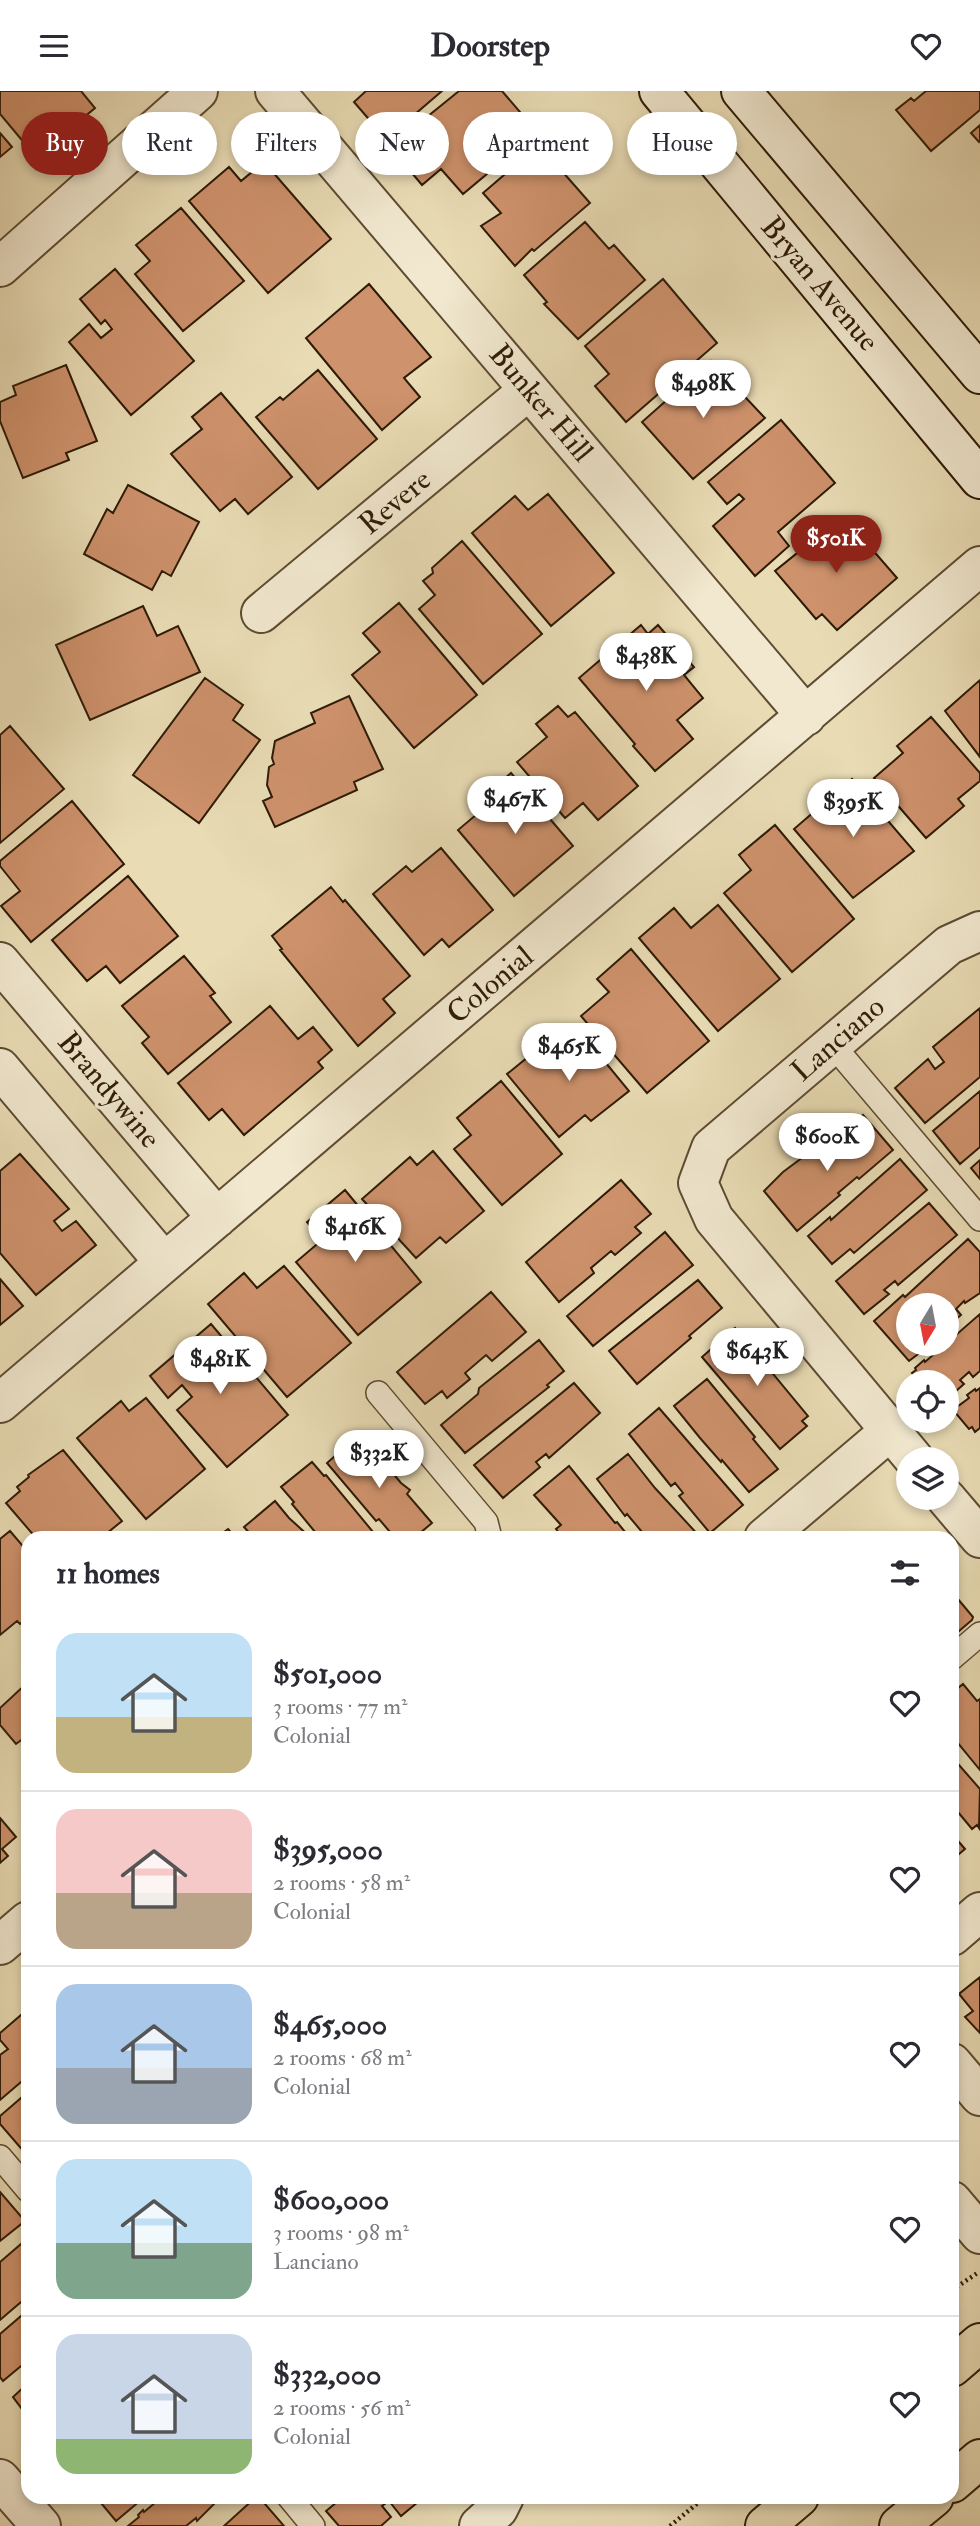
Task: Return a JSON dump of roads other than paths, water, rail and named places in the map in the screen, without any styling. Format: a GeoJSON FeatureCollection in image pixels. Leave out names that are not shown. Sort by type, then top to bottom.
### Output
{"type":"FeatureCollection","features":[{"type":"Feature","properties":{"kind":"main road"},"geometry":{"type":"LineString","coordinates":[[959,2361],[980,2343]]}},
{"type":"Feature","properties":{"kind":"main road"},"geometry":{"type":"LineString","coordinates":[[959,2477],[980,2459]]}},
{"type":"Feature","properties":{"kind":"main road"},"geometry":{"type":"LineString","coordinates":[[765,2526],[791,2504]]}},
{"type":"Feature","properties":{"kind":"main road"},"geometry":{"type":"LineString","coordinates":[[899,2526],[926,2504]]}},
{"type":"Feature","properties":{"kind":"street"},"geometry":{"type":"LineString","coordinates":[[0,267],[198,91]]}},
{"type":"Feature","properties":{"kind":"street","name":"Bunker Hill"},"geometry":{"type":"LineString","coordinates":[[275,91],[806,716]]}},
{"type":"Feature","properties":{"kind":"street","name":"Bryan Avenue"},"geometry":{"type":"LineString","coordinates":[[659,91],[980,479]]}},
{"type":"Feature","properties":{"kind":"street"},"geometry":{"type":"LineString","coordinates":[[741,91],[980,374]]}},
{"type":"Feature","properties":{"kind":"street","name":"Revere"},"geometry":{"type":"LineString","coordinates":[[261,613],[529,390]]}},
{"type":"Feature","properties":{"kind":"street","name":"Colonial"},"geometry":{"type":"LineString","coordinates":[[0,1403],[980,566]]}},
{"type":"Feature","properties":{"kind":"street","name":"Lanciano"},"geometry":{"type":"LineString","coordinates":[[902,1445],[713,1219],[698,1183],[711,1148],[948,945],[980,932]]}},
{"type":"Feature","properties":{"kind":"street","name":"Brandywine"},"geometry":{"type":"LineString","coordinates":[[0,962],[217,1218]]}},
{"type":"Feature","properties":{"kind":"street"},"geometry":{"type":"LineString","coordinates":[[0,1068],[164,1262]]}},
{"type":"Feature","properties":{"kind":"street"},"geometry":{"type":"LineString","coordinates":[[774,1531],[902,1445]]}},
{"type":"Feature","properties":{"kind":"street"},"geometry":{"type":"LineString","coordinates":[[956,1510],[980,1538]]}},
{"type":"Feature","properties":{"kind":"street"},"geometry":{"type":"LineString","coordinates":[[959,1930],[980,1912]]}},
{"type":"Feature","properties":{"kind":"street"},"geometry":{"type":"LineString","coordinates":[[0,1945],[21,1927]]}},
{"type":"Feature","properties":{"kind":"street"},"geometry":{"type":"LineString","coordinates":[[959,2071],[980,2096]]}},
{"type":"Feature","properties":{"kind":"street"},"geometry":{"type":"LineString","coordinates":[[959,2208],[980,2234]]}},
{"type":"Feature","properties":{"kind":"street"},"geometry":{"type":"LineString","coordinates":[[0,2479],[21,2503]]}},
{"type":"Feature","properties":{"kind":"street"},"geometry":{"type":"LineString","coordinates":[[22,2504],[41,2526]]}},
{"type":"Feature","properties":{"kind":"street"},"geometry":{"type":"LineString","coordinates":[[478,2526],[500,2504]]}},
{"type":"Feature","properties":{"kind":"lane"},"geometry":{"type":"LineString","coordinates":[[832,1044],[980,1219]]}},
{"type":"Feature","properties":{"kind":"lane"},"geometry":{"type":"LineString","coordinates":[[378,1393],[486,1521],[488,1531]]}},
{"type":"Feature","properties":{"kind":"lane"},"geometry":{"type":"LineString","coordinates":[[959,1652],[980,1634]]}},
{"type":"Feature","properties":{"kind":"lane"},"geometry":{"type":"LineString","coordinates":[[0,2157],[21,2182]]}},
{"type":"Feature","properties":{"kind":"lane"},"geometry":{"type":"LineString","coordinates":[[295,2504],[313,2526]]}}]}
